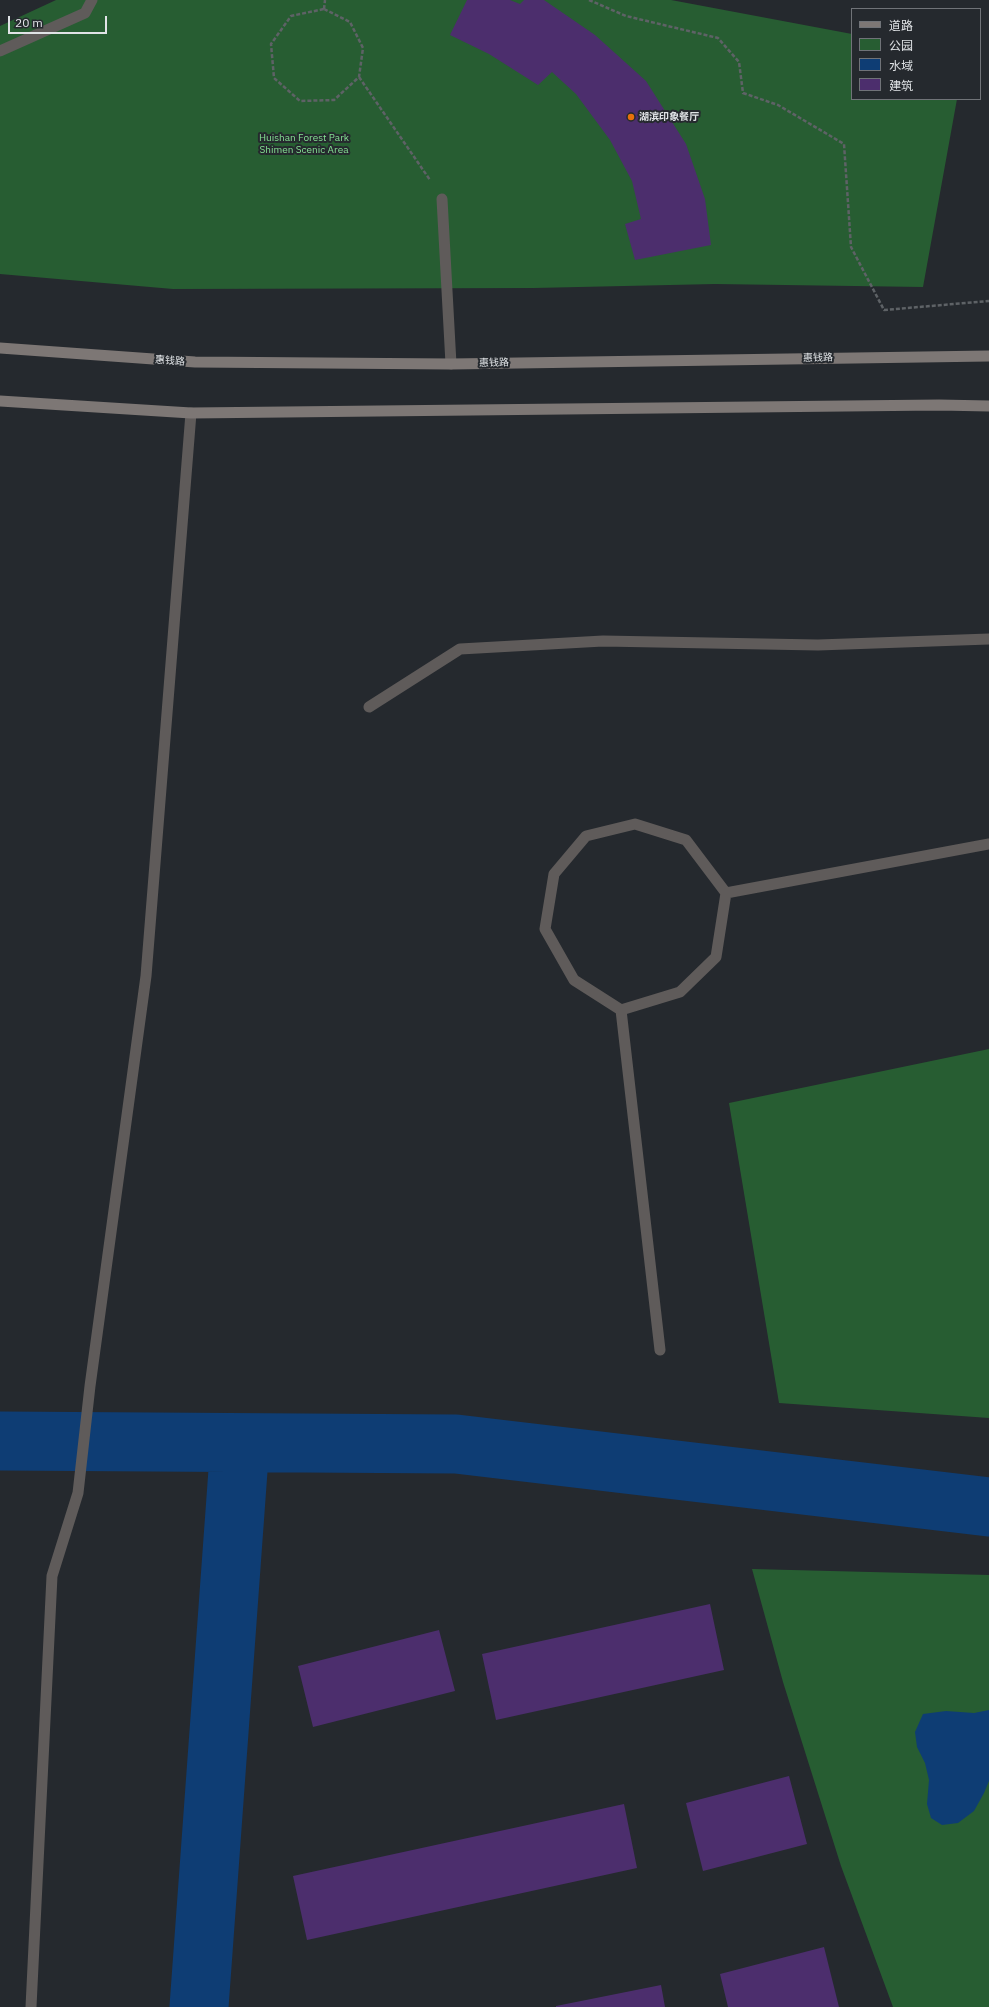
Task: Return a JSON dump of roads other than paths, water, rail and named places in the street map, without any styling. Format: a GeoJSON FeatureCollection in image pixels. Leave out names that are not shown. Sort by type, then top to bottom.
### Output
{"type":"FeatureCollection","features":[{"type":"Feature","properties":{"kind":"main road","name":"惠钱路"},"geometry":{"type":"LineString","coordinates":[[0,348],[195,362],[451,364],[989,356]]}},
{"type":"Feature","properties":{"kind":"main road"},"geometry":{"type":"LineString","coordinates":[[0,401],[191,413],[939,405],[989,406]]}},
{"type":"Feature","properties":{"kind":"street"},"geometry":{"type":"LineString","coordinates":[[0,51],[85,14],[92,0]]}},
{"type":"Feature","properties":{"kind":"street"},"geometry":{"type":"LineString","coordinates":[[442,199],[451,364]]}},
{"type":"Feature","properties":{"kind":"street"},"geometry":{"type":"LineString","coordinates":[[31,2007],[52,1576],[78,1493],[90,1386],[146,976],[191,413]]}},
{"type":"Feature","properties":{"kind":"street"},"geometry":{"type":"LineString","coordinates":[[369,707],[460,649],[602,641],[818,645],[989,639]]}},
{"type":"Feature","properties":{"kind":"street"},"geometry":{"type":"LineString","coordinates":[[635,824],[686,840],[726,893],[716,957],[680,992],[621,1010],[574,980],[545,929],[554,874],[586,836],[635,824]]}},
{"type":"Feature","properties":{"kind":"street"},"geometry":{"type":"LineString","coordinates":[[726,893],[989,844]]}},
{"type":"Feature","properties":{"kind":"street"},"geometry":{"type":"LineString","coordinates":[[621,1010],[660,1350]]}},
{"type":"Feature","properties":{"kind":"water"},"geometry":{"type":"Polygon","coordinates":[[[989,1710],[989,1781],[974,1811],[958,1823],[942,1825],[931,1818],[927,1804],[929,1780],[925,1763],[917,1747],[915,1732],[923,1714],[946,1711],[974,1713],[989,1710]]]}},
{"type":"Feature","properties":{"kind":"waterway"},"geometry":{"type":"LineString","coordinates":[[0,1441],[456,1444],[989,1507]]}},
{"type":"Feature","properties":{"kind":"waterway"},"geometry":{"type":"LineString","coordinates":[[199,2007],[240,1443]]}},
{"type":"Feature","properties":{"kind":"place","name":"湖滨印象餐厅"},"geometry":{"type":"Point","coordinates":[631,117]}},
{"type":"Feature","properties":{"kind":"park label","name":"Huishan Forest Park Shimen Scenic Area"},"geometry":{"type":"Point","coordinates":[304,144]}}]}
